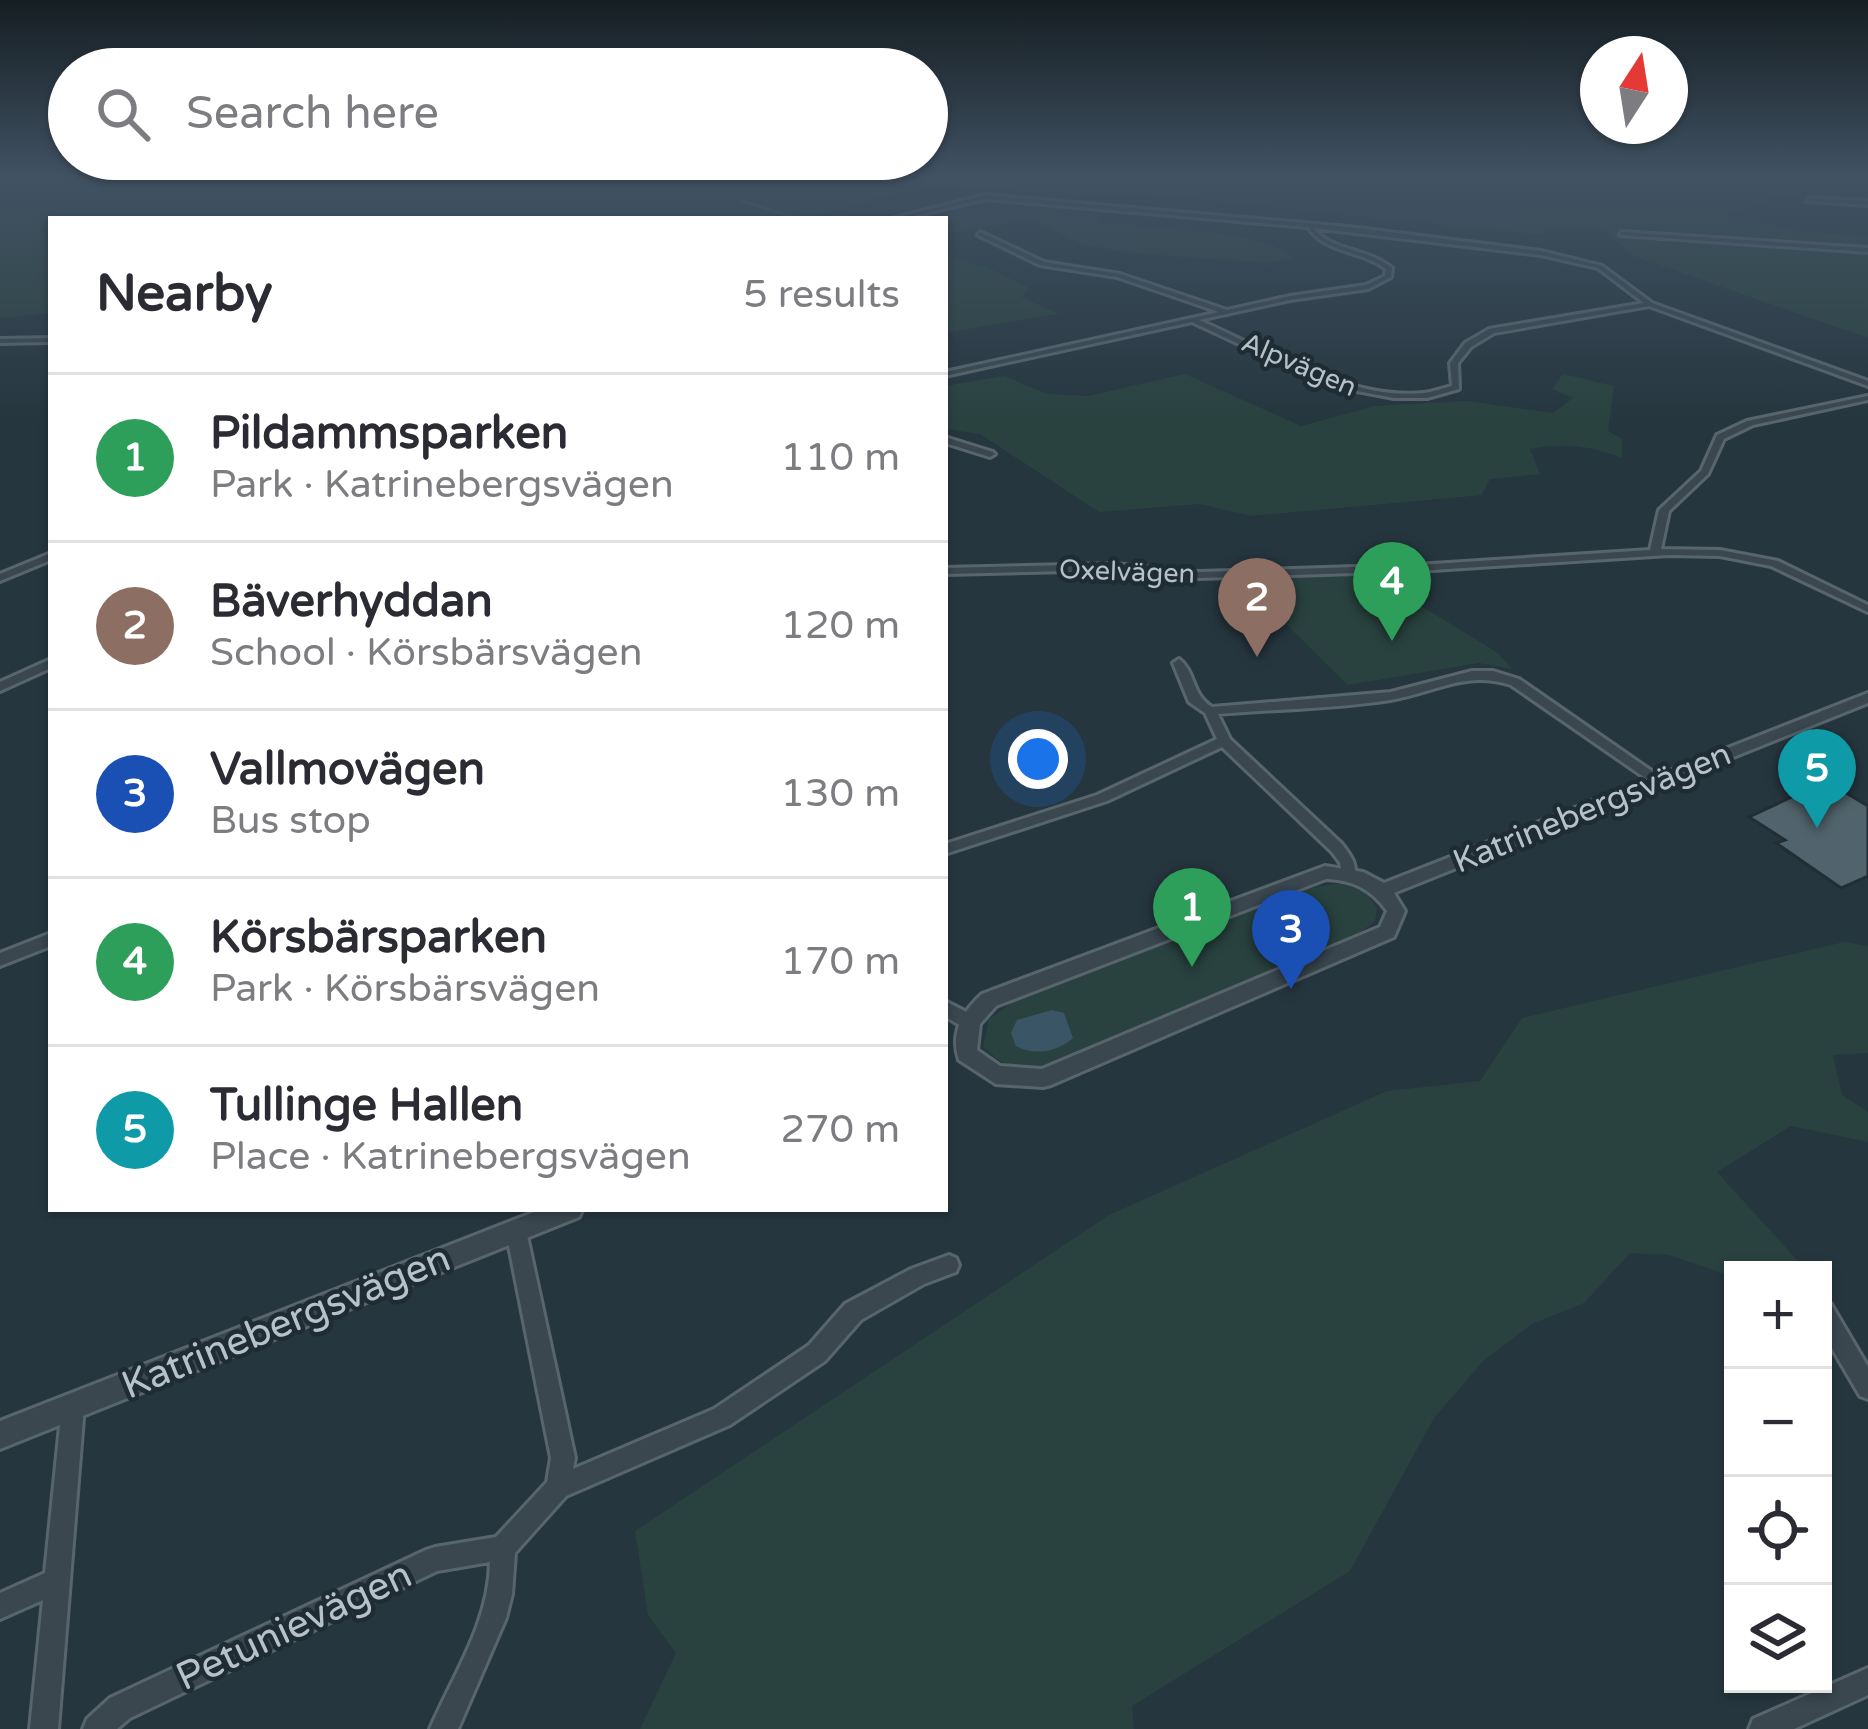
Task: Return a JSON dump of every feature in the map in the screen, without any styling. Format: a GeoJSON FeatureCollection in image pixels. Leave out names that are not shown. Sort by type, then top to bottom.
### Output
{"type":"FeatureCollection","features":[{"type":"Feature","properties":{"kind":"street","name":"Alpvägen"},"geometry":{"type":"LineString","coordinates":[[1031,259],[1118,275],[1229,313]]}},
{"type":"Feature","properties":{"kind":"street"},"geometry":{"type":"LineString","coordinates":[[948,373],[1362,288],[1388,277],[1389,268],[1378,259]]}},
{"type":"Feature","properties":{"kind":"street"},"geometry":{"type":"LineString","coordinates":[[1565,259],[1600,267],[1650,304],[1868,384]]}},
{"type":"Feature","properties":{"kind":"street","name":"Alpvägen"},"geometry":{"type":"LineString","coordinates":[[1195,321],[1360,391],[1399,398],[1456,387],[1452,370],[1458,356],[1492,331],[1650,304]]}},
{"type":"Feature","properties":{"kind":"street"},"geometry":{"type":"LineString","coordinates":[[0,341],[48,340]]}},
{"type":"Feature","properties":{"kind":"street"},"geometry":{"type":"LineString","coordinates":[[1662,552],[1664,510],[1705,472],[1720,437],[1750,423],[1868,398]]}},
{"type":"Feature","properties":{"kind":"street"},"geometry":{"type":"LineString","coordinates":[[948,441],[990,454]]}},
{"type":"Feature","properties":{"kind":"street","name":"Oxelvägen"},"geometry":{"type":"LineString","coordinates":[[948,571],[1113,568],[1181,575],[1274,573],[1662,552],[1755,558],[1868,609]]}},
{"type":"Feature","properties":{"kind":"street"},"geometry":{"type":"LineString","coordinates":[[2,576],[48,557]]}},
{"type":"Feature","properties":{"kind":"street"},"geometry":{"type":"LineString","coordinates":[[0,688],[48,664]]}},
{"type":"Feature","properties":{"kind":"street"},"geometry":{"type":"LineString","coordinates":[[1179,664],[1195,702],[1210,711],[1224,741],[1337,848],[1348,874]]}},
{"type":"Feature","properties":{"kind":"street"},"geometry":{"type":"LineString","coordinates":[[1210,711],[1391,696],[1460,677],[1493,675],[1515,682],[1659,781]]}},
{"type":"Feature","properties":{"kind":"street","name":"Katrinebergsvägen"},"geometry":{"type":"LineString","coordinates":[[1382,891],[1868,698]]}},
{"type":"Feature","properties":{"kind":"street"},"geometry":{"type":"LineString","coordinates":[[948,848],[1102,798],[1224,741]]}},
{"type":"Feature","properties":{"kind":"street"},"geometry":{"type":"LineString","coordinates":[[1325,872],[1348,874],[1382,891],[1396,910],[1393,925],[1380,937],[1056,1073],[1030,1081],[1007,1078],[956,1058],[978,1008],[1010,992],[1325,872]]}},
{"type":"Feature","properties":{"kind":"street"},"geometry":{"type":"LineString","coordinates":[[0,961],[48,940]]}},
{"type":"Feature","properties":{"kind":"street"},"geometry":{"type":"LineString","coordinates":[[948,1010],[970,1022]]}},
{"type":"Feature","properties":{"kind":"street","name":"Katrinebergsvägen"},"geometry":{"type":"LineString","coordinates":[[0,1436],[564,1212]]}},
{"type":"Feature","properties":{"kind":"street"},"geometry":{"type":"LineString","coordinates":[[516,1231],[563,1459],[559,1488]]}},
{"type":"Feature","properties":{"kind":"street"},"geometry":{"type":"LineString","coordinates":[[444,1729],[505,1574],[502,1548],[559,1488],[722,1418],[818,1353],[853,1312],[918,1276],[949,1265]]}},
{"type":"Feature","properties":{"kind":"street"},"geometry":{"type":"LineString","coordinates":[[1832,1327],[1868,1388]]}},
{"type":"Feature","properties":{"kind":"street"},"geometry":{"type":"LineString","coordinates":[[44,1729],[73,1406]]}},
{"type":"Feature","properties":{"kind":"street","name":"Petunievägen"},"geometry":{"type":"LineString","coordinates":[[97,1729],[120,1708],[435,1558],[502,1548]]}},
{"type":"Feature","properties":{"kind":"street"},"geometry":{"type":"LineString","coordinates":[[0,1606],[56,1581]]}},
{"type":"Feature","properties":{"kind":"street"},"geometry":{"type":"LineString","coordinates":[[1763,1729],[1868,1681]]}},
{"type":"Feature","properties":{"kind":"green space"},"geometry":{"type":"Polygon","coordinates":[[[0,259],[48,259],[48,313],[0,318],[0,259]]]}},
{"type":"Feature","properties":{"kind":"green space"},"geometry":{"type":"Polygon","coordinates":[[[948,259],[987,267],[1029,288],[1022,297],[1058,314],[948,332],[948,259]]]}},
{"type":"Feature","properties":{"kind":"green space"},"geometry":{"type":"Polygon","coordinates":[[[1208,259],[1294,259],[1265,263],[1208,259]]]}},
{"type":"Feature","properties":{"kind":"green space"},"geometry":{"type":"Polygon","coordinates":[[[1641,259],[1868,259],[1868,338],[1641,259]]]}},
{"type":"Feature","properties":{"kind":"green space"},"geometry":{"type":"Polygon","coordinates":[[[1185,374],[1301,426],[1375,406],[1467,401],[1553,413],[1573,398],[1552,389],[1563,374],[1614,386],[1608,431],[1622,439],[1622,458],[1577,446],[1530,449],[1540,474],[1490,479],[1482,495],[1251,516],[1200,504],[1099,512],[980,434],[948,429],[948,385],[1004,376],[1047,394],[1088,396],[1185,374]]]}},
{"type":"Feature","properties":{"kind":"green space"},"geometry":{"type":"Polygon","coordinates":[[[1369,574],[1498,653],[1512,669],[1479,663],[1348,685],[1262,600],[1246,577],[1369,574]]]}},
{"type":"Feature","properties":{"kind":"green space"},"geometry":{"type":"Polygon","coordinates":[[[1342,883],[1367,893],[1377,908],[1375,921],[1356,936],[1042,1066],[1006,1066],[983,1047],[989,1019],[1020,997],[1293,891],[1342,883]]]}},
{"type":"Feature","properties":{"kind":"green space"},"geometry":{"type":"Polygon","coordinates":[[[1844,942],[1868,946],[1868,1053],[1833,1055],[1842,1095],[1868,1112],[1868,1142],[1791,1126],[1717,1172],[1798,1261],[1724,1261],[1724,1274],[1669,1255],[1630,1253],[1584,1303],[1532,1324],[1483,1361],[1434,1418],[1350,1571],[1132,1706],[1134,1729],[640,1729],[676,1653],[648,1615],[635,1531],[1109,1215],[1387,1091],[1480,1081],[1522,1018],[1844,942]]]}},
{"type":"Feature","properties":{"kind":"water"},"geometry":{"type":"Polygon","coordinates":[[[1052,1010],[1064,1013],[1073,1038],[1046,1051],[1016,1046],[1011,1033],[1017,1020],[1052,1010]]]}},
{"type":"Feature","properties":{"kind":"building"},"geometry":{"type":"Polygon","coordinates":[[[1826,781],[1868,806],[1868,876],[1841,888],[1776,843],[1785,840],[1749,817],[1826,781]]]}},
{"type":"Feature","properties":{"kind":"place","name":"Körsbärsparken"},"geometry":{"type":"Point","coordinates":[1392,641]}},
{"type":"Feature","properties":{"kind":"place","name":"Bäverhyddan"},"geometry":{"type":"Point","coordinates":[1257,657]}},
{"type":"Feature","properties":{"kind":"place","name":"Tullinge Hallen"},"geometry":{"type":"Point","coordinates":[1817,828]}},
{"type":"Feature","properties":{"kind":"place","name":"Pildammsparken"},"geometry":{"type":"Point","coordinates":[1192,967]}},
{"type":"Feature","properties":{"kind":"place","name":"Vallmovägen"},"geometry":{"type":"Point","coordinates":[1291,989]}}]}
